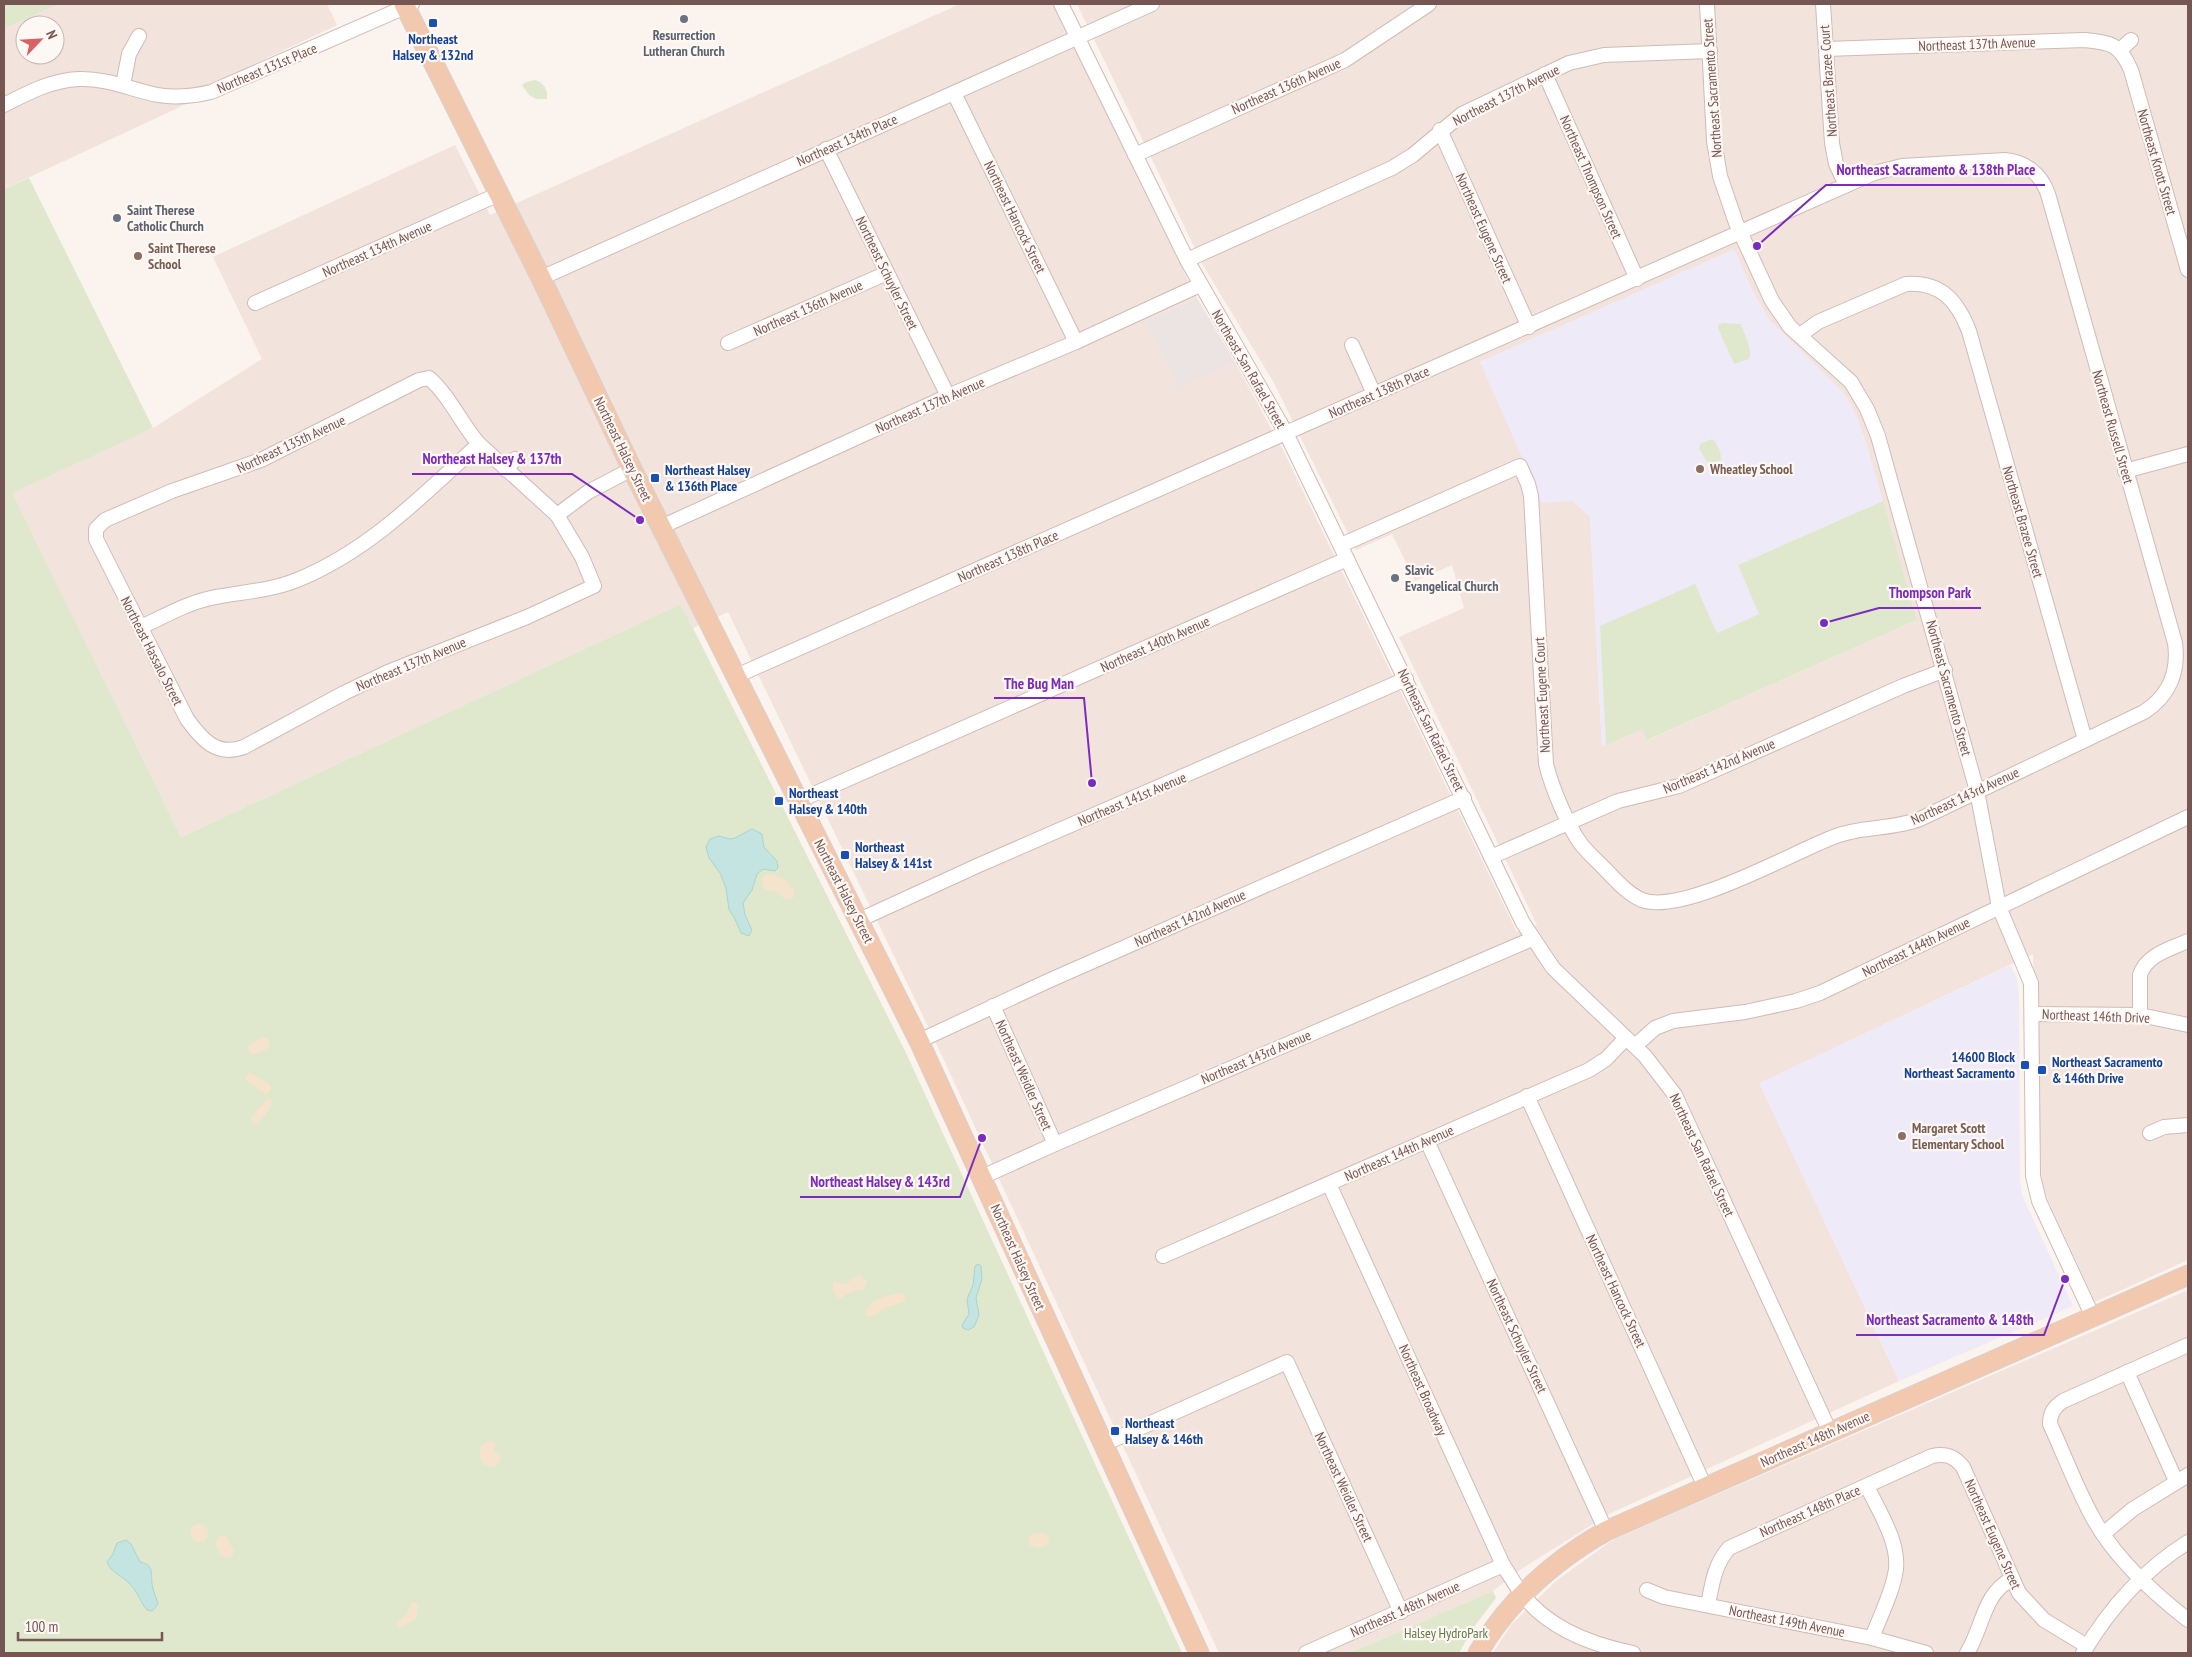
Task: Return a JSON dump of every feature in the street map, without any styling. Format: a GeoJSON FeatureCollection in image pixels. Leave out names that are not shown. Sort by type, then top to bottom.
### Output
{"type":"FeatureCollection","features":[{"type":"Feature","properties":{"kind":"main road","name":"Northeast Halsey Street"},"geometry":{"type":"LineString","coordinates":[[407,5],[632,469],[919,1041],[1199,1653]]}},
{"type":"Feature","properties":{"kind":"main road","name":"Northeast 148th Avenue"},"geometry":{"type":"LineString","coordinates":[[1478,1653],[1496,1626],[1522,1594],[1556,1563],[1606,1531],[2188,1275]]}},
{"type":"Feature","properties":{"kind":"street","name":"Northeast San Rafael Street"},"geometry":{"type":"LineString","coordinates":[[1061,4],[1200,285],[1286,433],[1464,798],[1516,912],[1532,939],[1562,978],[1631,1042],[1664,1079],[1685,1114],[1830,1432]]}},
{"type":"Feature","properties":{"kind":"street","name":"Northeast 134th Place"},"geometry":{"type":"LineString","coordinates":[[541,278],[1152,4]]}},
{"type":"Feature","properties":{"kind":"street","name":"Northeast 136th Avenue"},"geometry":{"type":"LineString","coordinates":[[1135,155],[1345,60],[1429,4]]}},
{"type":"Feature","properties":{"kind":"street","name":"Northeast Sacramento Street"},"geometry":{"type":"LineString","coordinates":[[1707,4],[1717,160],[1725,194],[1740,232],[1772,301],[1790,327],[1851,382],[1867,409],[1878,436],[1978,791],[1999,907],[2031,983],[2033,1176],[2035,1188],[2093,1317]]}},
{"type":"Feature","properties":{"kind":"street","name":"Northeast Brazee Court"},"geometry":{"type":"LineString","coordinates":[[1823,4],[1832,143],[1836,164],[1846,185]]}},
{"type":"Feature","properties":{"kind":"street","name":"Northeast 131st Place"},"geometry":{"type":"LineString","coordinates":[[4,105],[32,90],[78,79],[98,80],[160,95],[179,96],[211,92],[407,5]]}},
{"type":"Feature","properties":{"kind":"street"},"geometry":{"type":"LineString","coordinates":[[123,85],[129,54],[139,36]]}},
{"type":"Feature","properties":{"kind":"street","name":"Northeast 137th Avenue"},"geometry":{"type":"LineString","coordinates":[[1826,49],[2084,40],[2103,42],[2122,52]]}},
{"type":"Feature","properties":{"kind":"street"},"geometry":{"type":"LineString","coordinates":[[2122,52],[2130,40]]}},
{"type":"Feature","properties":{"kind":"street","name":"Northeast 137th Avenue"},"geometry":{"type":"LineString","coordinates":[[1187,260],[1392,168],[1413,155],[1440,130],[1462,114],[1569,63],[1592,56],[1710,51]]}},
{"type":"Feature","properties":{"kind":"street","name":"Northeast Knott Street"},"geometry":{"type":"LineString","coordinates":[[2122,52],[2131,70],[2188,270]]}},
{"type":"Feature","properties":{"kind":"street","name":"Northeast Thompson Street"},"geometry":{"type":"LineString","coordinates":[[1545,74],[1636,279]]}},
{"type":"Feature","properties":{"kind":"street","name":"Northeast Hancock Street"},"geometry":{"type":"LineString","coordinates":[[954,93],[1076,342]]}},
{"type":"Feature","properties":{"kind":"street","name":"Northeast Eugene Street"},"geometry":{"type":"LineString","coordinates":[[1440,130],[1529,327]]}},
{"type":"Feature","properties":{"kind":"street","name":"Northeast Schuyler Street"},"geometry":{"type":"LineString","coordinates":[[826,150],[948,396]]}},
{"type":"Feature","properties":{"kind":"street","name":"Northeast 138th Place"},"geometry":{"type":"LineString","coordinates":[[736,676],[1887,168],[2005,160],[2015,161],[2031,170]]}},
{"type":"Feature","properties":{"kind":"street","name":"Northeast Russell Street"},"geometry":{"type":"LineString","coordinates":[[2031,170],[2040,179],[2048,194],[2175,643],[2176,667],[2168,688]]}},
{"type":"Feature","properties":{"kind":"street","name":"Northeast 134th Avenue"},"geometry":{"type":"LineString","coordinates":[[255,303],[499,194]]}},
{"type":"Feature","properties":{"kind":"street","name":"Northeast 136th Avenue"},"geometry":{"type":"LineString","coordinates":[[728,343],[887,273]]}},
{"type":"Feature","properties":{"kind":"street","name":"Northeast Brazee Street"},"geometry":{"type":"LineString","coordinates":[[1800,336],[1818,322],[1906,284],[1917,283],[1938,289],[1957,306],[1969,331],[2085,740]]}},
{"type":"Feature","properties":{"kind":"street","name":"Northeast 137th Avenue"},"geometry":{"type":"LineString","coordinates":[[661,527],[948,396],[1076,342],[1200,285]]}},
{"type":"Feature","properties":{"kind":"street"},"geometry":{"type":"LineString","coordinates":[[1352,345],[1374,394]]}},
{"type":"Feature","properties":{"kind":"street","name":"Northeast 135th Avenue"},"geometry":{"type":"LineString","coordinates":[[96,529],[105,520],[172,491],[261,460],[419,380],[429,378],[442,391],[479,444]]}},
{"type":"Feature","properties":{"kind":"street"},"geometry":{"type":"LineString","coordinates":[[141,627],[203,600],[272,588],[295,581],[340,559],[392,523],[479,444],[511,464],[557,515],[588,492],[632,469]]}},
{"type":"Feature","properties":{"kind":"street"},"geometry":{"type":"LineString","coordinates":[[2125,471],[2188,454]]}},
{"type":"Feature","properties":{"kind":"street","name":"Northeast Eugene Court"},"geometry":{"type":"LineString","coordinates":[[1341,545],[1520,466],[1531,496],[1546,764],[1569,822],[1581,844],[1614,878],[1634,895]]}},
{"type":"Feature","properties":{"kind":"street","name":"Northeast 137th Avenue"},"geometry":{"type":"LineString","coordinates":[[233,750],[244,747],[356,686],[527,617],[594,586],[582,558],[557,515]]}},
{"type":"Feature","properties":{"kind":"street","name":"Northeast Hassalo Street"},"geometry":{"type":"LineString","coordinates":[[96,529],[96,539],[186,719],[198,734],[216,749],[233,750]]}},
{"type":"Feature","properties":{"kind":"street","name":"Northeast 140th Avenue"},"geometry":{"type":"LineString","coordinates":[[798,801],[1347,559]]}},
{"type":"Feature","properties":{"kind":"street","name":"Northeast 142nd Avenue"},"geometry":{"type":"LineString","coordinates":[[1491,857],[1618,801],[1678,786],[1903,686],[1944,670]]}},
{"type":"Feature","properties":{"kind":"street","name":"Northeast 141st Avenue"},"geometry":{"type":"LineString","coordinates":[[859,920],[979,865],[1406,679]]}},
{"type":"Feature","properties":{"kind":"street","name":"Northeast 143rd Avenue"},"geometry":{"type":"LineString","coordinates":[[1634,895],[1642,899],[1661,903],[1704,893],[1839,834],[1909,823],[2144,712],[2157,702],[2168,688]]}},
{"type":"Feature","properties":{"kind":"street","name":"Northeast 142nd Avenue"},"geometry":{"type":"LineString","coordinates":[[919,1041],[993,1006],[1464,798]]}},
{"type":"Feature","properties":{"kind":"street","name":"Northeast 144th Avenue"},"geometry":{"type":"LineString","coordinates":[[1164,1256],[1596,1066],[1655,1028],[1673,1021],[1745,1012],[1787,1003],[1820,993],[2188,817]]}},
{"type":"Feature","properties":{"kind":"street","name":"Northeast 143rd Avenue"},"geometry":{"type":"LineString","coordinates":[[982,1177],[1532,939]]}},
{"type":"Feature","properties":{"kind":"street"},"geometry":{"type":"LineString","coordinates":[[2140,1015],[2140,975],[2142,969],[2152,958],[2188,941]]}},
{"type":"Feature","properties":{"kind":"street","name":"Northeast Weidler Street"},"geometry":{"type":"LineString","coordinates":[[993,1006],[1055,1144]]}},
{"type":"Feature","properties":{"kind":"street","name":"Northeast 146th Drive"},"geometry":{"type":"LineString","coordinates":[[2032,1014],[2140,1015],[2188,1025]]}},
{"type":"Feature","properties":{"kind":"street","name":"Northeast Hancock Street"},"geometry":{"type":"LineString","coordinates":[[1527,1096],[1705,1487]]}},
{"type":"Feature","properties":{"kind":"street"},"geometry":{"type":"LineString","coordinates":[[2150,1133],[2164,1127],[2188,1125]]}},
{"type":"Feature","properties":{"kind":"street","name":"Northeast Schuyler Street"},"geometry":{"type":"LineString","coordinates":[[1428,1141],[1606,1531]]}},
{"type":"Feature","properties":{"kind":"street","name":"Northeast Broadway"},"geometry":{"type":"LineString","coordinates":[[1329,1184],[1503,1564],[1522,1594]]}},
{"type":"Feature","properties":{"kind":"street"},"geometry":{"type":"LineString","coordinates":[[2188,1345],[2063,1401],[2055,1407],[2050,1416],[2050,1424],[2092,1516],[2103,1534],[2142,1579],[2188,1620]]}},
{"type":"Feature","properties":{"kind":"street","name":"Northeast Weidler Street"},"geometry":{"type":"LineString","coordinates":[[1104,1444],[1287,1362],[1400,1612]]}},
{"type":"Feature","properties":{"kind":"street"},"geometry":{"type":"LineString","coordinates":[[2103,1534],[2133,1509],[2182,1478],[2127,1372]]}},
{"type":"Feature","properties":{"kind":"street","name":"Northeast Eugene Street"},"geometry":{"type":"LineString","coordinates":[[1949,1455],[1963,1467],[2019,1593],[2036,1612],[2085,1650]]}},
{"type":"Feature","properties":{"kind":"street","name":"Northeast 148th Place"},"geometry":{"type":"LineString","coordinates":[[1708,1605],[1716,1568],[1722,1556],[1729,1548],[1932,1456],[1949,1455]]}},
{"type":"Feature","properties":{"kind":"street"},"geometry":{"type":"LineString","coordinates":[[1867,1486],[1890,1538],[1896,1559],[1893,1582],[1872,1638]]}},
{"type":"Feature","properties":{"kind":"street"},"geometry":{"type":"LineString","coordinates":[[2085,1650],[2113,1609],[2160,1562],[2188,1542]]}},
{"type":"Feature","properties":{"kind":"street","name":"Northeast 148th Avenue"},"geometry":{"type":"LineString","coordinates":[[1306,1653],[1503,1564]]}},
{"type":"Feature","properties":{"kind":"street"},"geometry":{"type":"LineString","coordinates":[[1967,1653],[1992,1595],[2002,1584],[2012,1580]]}},
{"type":"Feature","properties":{"kind":"street","name":"Northeast 149th Avenue"},"geometry":{"type":"LineString","coordinates":[[1648,1590],[1664,1597],[1872,1638],[1926,1653]]}},
{"type":"Feature","properties":{"kind":"street"},"geometry":{"type":"LineString","coordinates":[[1522,1594],[1535,1608],[1569,1632],[1609,1648],[1633,1653]]}},
{"type":"Feature","properties":{"kind":"shaded area"},"geometry":{"type":"Polygon","coordinates":[[[59,4],[327,4],[337,25],[229,76],[178,108],[4,189],[4,29],[15,24],[15,65],[65,65],[65,15],[35,15],[59,4]]]}},
{"type":"Feature","properties":{"kind":"shaded area"},"geometry":{"type":"Polygon","coordinates":[[[960,4],[1053,4],[1197,298],[1145,321],[1177,385],[1173,389],[1235,362],[1282,448],[1517,932],[1537,925],[1399,637],[1464,608],[1452,565],[1415,581],[1392,534],[1356,550],[1274,383],[1203,265],[1077,4],[2188,4],[2188,1260],[2095,1302],[2042,1187],[2033,954],[1760,1083],[1899,1381],[1609,1514],[1521,1569],[1493,1591],[1349,1653],[1219,1653],[936,1043],[728,612],[693,628],[681,604],[181,837],[11,492],[153,428],[262,359],[213,257],[455,145],[490,215],[960,4]],[[1734,250],[1480,362],[1573,501],[1590,517],[1602,746],[1642,729],[1648,740],[1917,620],[1864,437],[1851,405],[1842,391],[1769,320],[1752,290],[1734,250]]]}},
{"type":"Feature","properties":{"kind":"shaded area","name":"Wheatley School"},"geometry":{"type":"Polygon","coordinates":[[[1734,249],[1752,290],[1769,320],[1842,391],[1851,405],[1859,422],[1883,501],[1738,565],[1760,614],[1717,633],[1695,585],[1606,745],[1602,747],[1590,517],[1573,501],[1542,503],[1480,362],[1734,249]]]}},
{"type":"Feature","properties":{"kind":"shaded area"},"geometry":{"type":"Polygon","coordinates":[[[1197,298],[1235,362],[1173,390],[1172,388],[1177,385],[1145,321],[1197,298]]]}},
{"type":"Feature","properties":{"kind":"shaded area","name":"Margaret Scott Elementary School"},"geometry":{"type":"Polygon","coordinates":[[[2011,965],[2017,979],[2019,994],[2020,1182],[2022,1195],[2073,1306],[1899,1381],[1759,1083],[2011,965]]]}},
{"type":"Feature","properties":{"kind":"shaded area"},"geometry":{"type":"Polygon","coordinates":[[[2188,1290],[2188,1653],[1493,1653],[1511,1625],[1556,1581],[1614,1539],[2188,1290]]]}},
{"type":"Feature","properties":{"kind":"green space"},"geometry":{"type":"Polygon","coordinates":[[[4,4],[59,4],[35,15],[15,15],[15,24],[4,29],[4,4]]]}},
{"type":"Feature","properties":{"kind":"green space"},"geometry":{"type":"Polygon","coordinates":[[[535,80],[545,87],[547,99],[536,99],[529,95],[522,85],[535,80]]]}},
{"type":"Feature","properties":{"kind":"green space"},"geometry":{"type":"Polygon","coordinates":[[[29,178],[153,428],[12,493],[181,837],[681,604],[906,1053],[1182,1653],[4,1653],[4,189],[29,178]]]}},
{"type":"Feature","properties":{"kind":"green space"},"geometry":{"type":"Polygon","coordinates":[[[1723,323],[1741,324],[1749,346],[1749,359],[1734,364],[1718,328],[1718,325],[1723,323]]]}},
{"type":"Feature","properties":{"kind":"green space"},"geometry":{"type":"Polygon","coordinates":[[[1712,439],[1719,448],[1721,460],[1709,465],[1699,449],[1700,444],[1712,439]]]}},
{"type":"Feature","properties":{"kind":"green space"},"geometry":{"type":"Polygon","coordinates":[[[1883,501],[1917,620],[1647,740],[1642,729],[1606,745],[1600,626],[1695,584],[1717,633],[1759,614],[1738,565],[1883,501]]]}},
{"type":"Feature","properties":{"kind":"green space","name":"Halsey HydroPark"},"geometry":{"type":"Polygon","coordinates":[[[1493,1591],[1496,1598],[1473,1628],[1459,1653],[1349,1653],[1493,1591]]]}},
{"type":"Feature","properties":{"kind":"sand"},"geometry":{"type":"Polygon","coordinates":[[[767,874],[786,879],[788,885],[794,889],[794,897],[786,900],[777,892],[764,889],[762,878],[767,874]]]}},
{"type":"Feature","properties":{"kind":"sand"},"geometry":{"type":"Polygon","coordinates":[[[262,1037],[269,1040],[269,1048],[256,1054],[251,1054],[248,1046],[262,1037]]]}},
{"type":"Feature","properties":{"kind":"sand"},"geometry":{"type":"Polygon","coordinates":[[[249,1072],[269,1084],[271,1088],[269,1092],[265,1094],[246,1080],[249,1072]]]}},
{"type":"Feature","properties":{"kind":"sand"},"geometry":{"type":"Polygon","coordinates":[[[268,1098],[272,1100],[268,1111],[253,1125],[251,1118],[268,1098]]]}},
{"type":"Feature","properties":{"kind":"sand"},"geometry":{"type":"Polygon","coordinates":[[[859,1275],[867,1281],[864,1290],[856,1290],[840,1298],[836,1297],[833,1282],[847,1284],[852,1278],[859,1275]]]}},
{"type":"Feature","properties":{"kind":"sand"},"geometry":{"type":"Polygon","coordinates":[[[901,1293],[906,1298],[903,1302],[885,1308],[871,1317],[866,1316],[866,1310],[877,1300],[901,1293]]]}},
{"type":"Feature","properties":{"kind":"sand"},"geometry":{"type":"Polygon","coordinates":[[[490,1441],[495,1443],[494,1452],[501,1456],[499,1463],[494,1468],[483,1464],[479,1456],[481,1445],[490,1441]]]}},
{"type":"Feature","properties":{"kind":"sand"},"geometry":{"type":"Polygon","coordinates":[[[195,1524],[203,1524],[208,1529],[206,1540],[195,1542],[190,1537],[190,1529],[195,1524]]]}},
{"type":"Feature","properties":{"kind":"sand"},"geometry":{"type":"Polygon","coordinates":[[[1043,1533],[1049,1538],[1048,1545],[1039,1548],[1029,1545],[1028,1538],[1034,1534],[1043,1533]]]}},
{"type":"Feature","properties":{"kind":"sand"},"geometry":{"type":"Polygon","coordinates":[[[222,1535],[227,1537],[234,1552],[231,1557],[222,1555],[216,1547],[217,1539],[222,1535]]]}},
{"type":"Feature","properties":{"kind":"sand"},"geometry":{"type":"Polygon","coordinates":[[[412,1602],[418,1603],[416,1619],[398,1628],[397,1622],[407,1614],[412,1602]]]}},
{"type":"Feature","properties":{"kind":"water"},"geometry":{"type":"Polygon","coordinates":[[[752,829],[762,834],[764,847],[777,861],[778,868],[775,871],[763,869],[757,874],[752,890],[743,903],[745,915],[752,930],[749,936],[741,933],[729,910],[726,888],[720,873],[709,858],[706,847],[710,839],[719,836],[730,839],[735,838],[752,829]]]}},
{"type":"Feature","properties":{"kind":"water"},"geometry":{"type":"Polygon","coordinates":[[[978,1264],[981,1266],[982,1279],[976,1298],[979,1315],[974,1327],[968,1330],[963,1328],[962,1325],[969,1314],[967,1299],[973,1285],[975,1266],[978,1264]]]}},
{"type":"Feature","properties":{"kind":"water"},"geometry":{"type":"Polygon","coordinates":[[[126,1540],[131,1544],[140,1562],[150,1567],[152,1587],[158,1604],[152,1611],[147,1610],[133,1587],[114,1572],[107,1562],[113,1554],[117,1543],[126,1540]]]}},
{"type":"Feature","properties":{"kind":"place","name":"Resurrection Lutheran Church"},"geometry":{"type":"Point","coordinates":[684,19]}},
{"type":"Feature","properties":{"kind":"place","name":"Northeast Halsey & 132nd"},"geometry":{"type":"Point","coordinates":[433,23]}},
{"type":"Feature","properties":{"kind":"place","name":"Saint Therese Catholic Church"},"geometry":{"type":"Point","coordinates":[117,218]}},
{"type":"Feature","properties":{"kind":"place","name":"Northeast Sacramento & 138th Place"},"geometry":{"type":"Point","coordinates":[1757,246]}},
{"type":"Feature","properties":{"kind":"place","name":"Saint Therese School"},"geometry":{"type":"Point","coordinates":[138,256]}},
{"type":"Feature","properties":{"kind":"place","name":"Wheatley School"},"geometry":{"type":"Point","coordinates":[1700,469]}},
{"type":"Feature","properties":{"kind":"place","name":"Northeast Halsey & 136th Place"},"geometry":{"type":"Point","coordinates":[655,478]}},
{"type":"Feature","properties":{"kind":"place","name":"Northeast Halsey & 137th"},"geometry":{"type":"Point","coordinates":[640,520]}},
{"type":"Feature","properties":{"kind":"place","name":"Slavic Evangelical Church"},"geometry":{"type":"Point","coordinates":[1395,578]}},
{"type":"Feature","properties":{"kind":"place","name":"Thompson Park"},"geometry":{"type":"Point","coordinates":[1824,623]}},
{"type":"Feature","properties":{"kind":"place","name":"The Bug Man"},"geometry":{"type":"Point","coordinates":[1092,783]}},
{"type":"Feature","properties":{"kind":"place","name":"Northeast Halsey & 140th"},"geometry":{"type":"Point","coordinates":[779,801]}},
{"type":"Feature","properties":{"kind":"place","name":"Northeast Halsey & 141st"},"geometry":{"type":"Point","coordinates":[845,855]}},
{"type":"Feature","properties":{"kind":"place","name":"14600 Block Northeast Sacramento"},"geometry":{"type":"Point","coordinates":[2025,1065]}},
{"type":"Feature","properties":{"kind":"place","name":"Northeast Sacramento & 146th Drive"},"geometry":{"type":"Point","coordinates":[2042,1070]}},
{"type":"Feature","properties":{"kind":"place","name":"Margaret Scott Elementary School"},"geometry":{"type":"Point","coordinates":[1902,1136]}},
{"type":"Feature","properties":{"kind":"place","name":"Northeast Halsey & 143rd"},"geometry":{"type":"Point","coordinates":[982,1138]}},
{"type":"Feature","properties":{"kind":"place","name":"Northeast Sacramento & 148th"},"geometry":{"type":"Point","coordinates":[2065,1279]}},
{"type":"Feature","properties":{"kind":"place","name":"Northeast Halsey & 146th"},"geometry":{"type":"Point","coordinates":[1115,1431]}}]}
